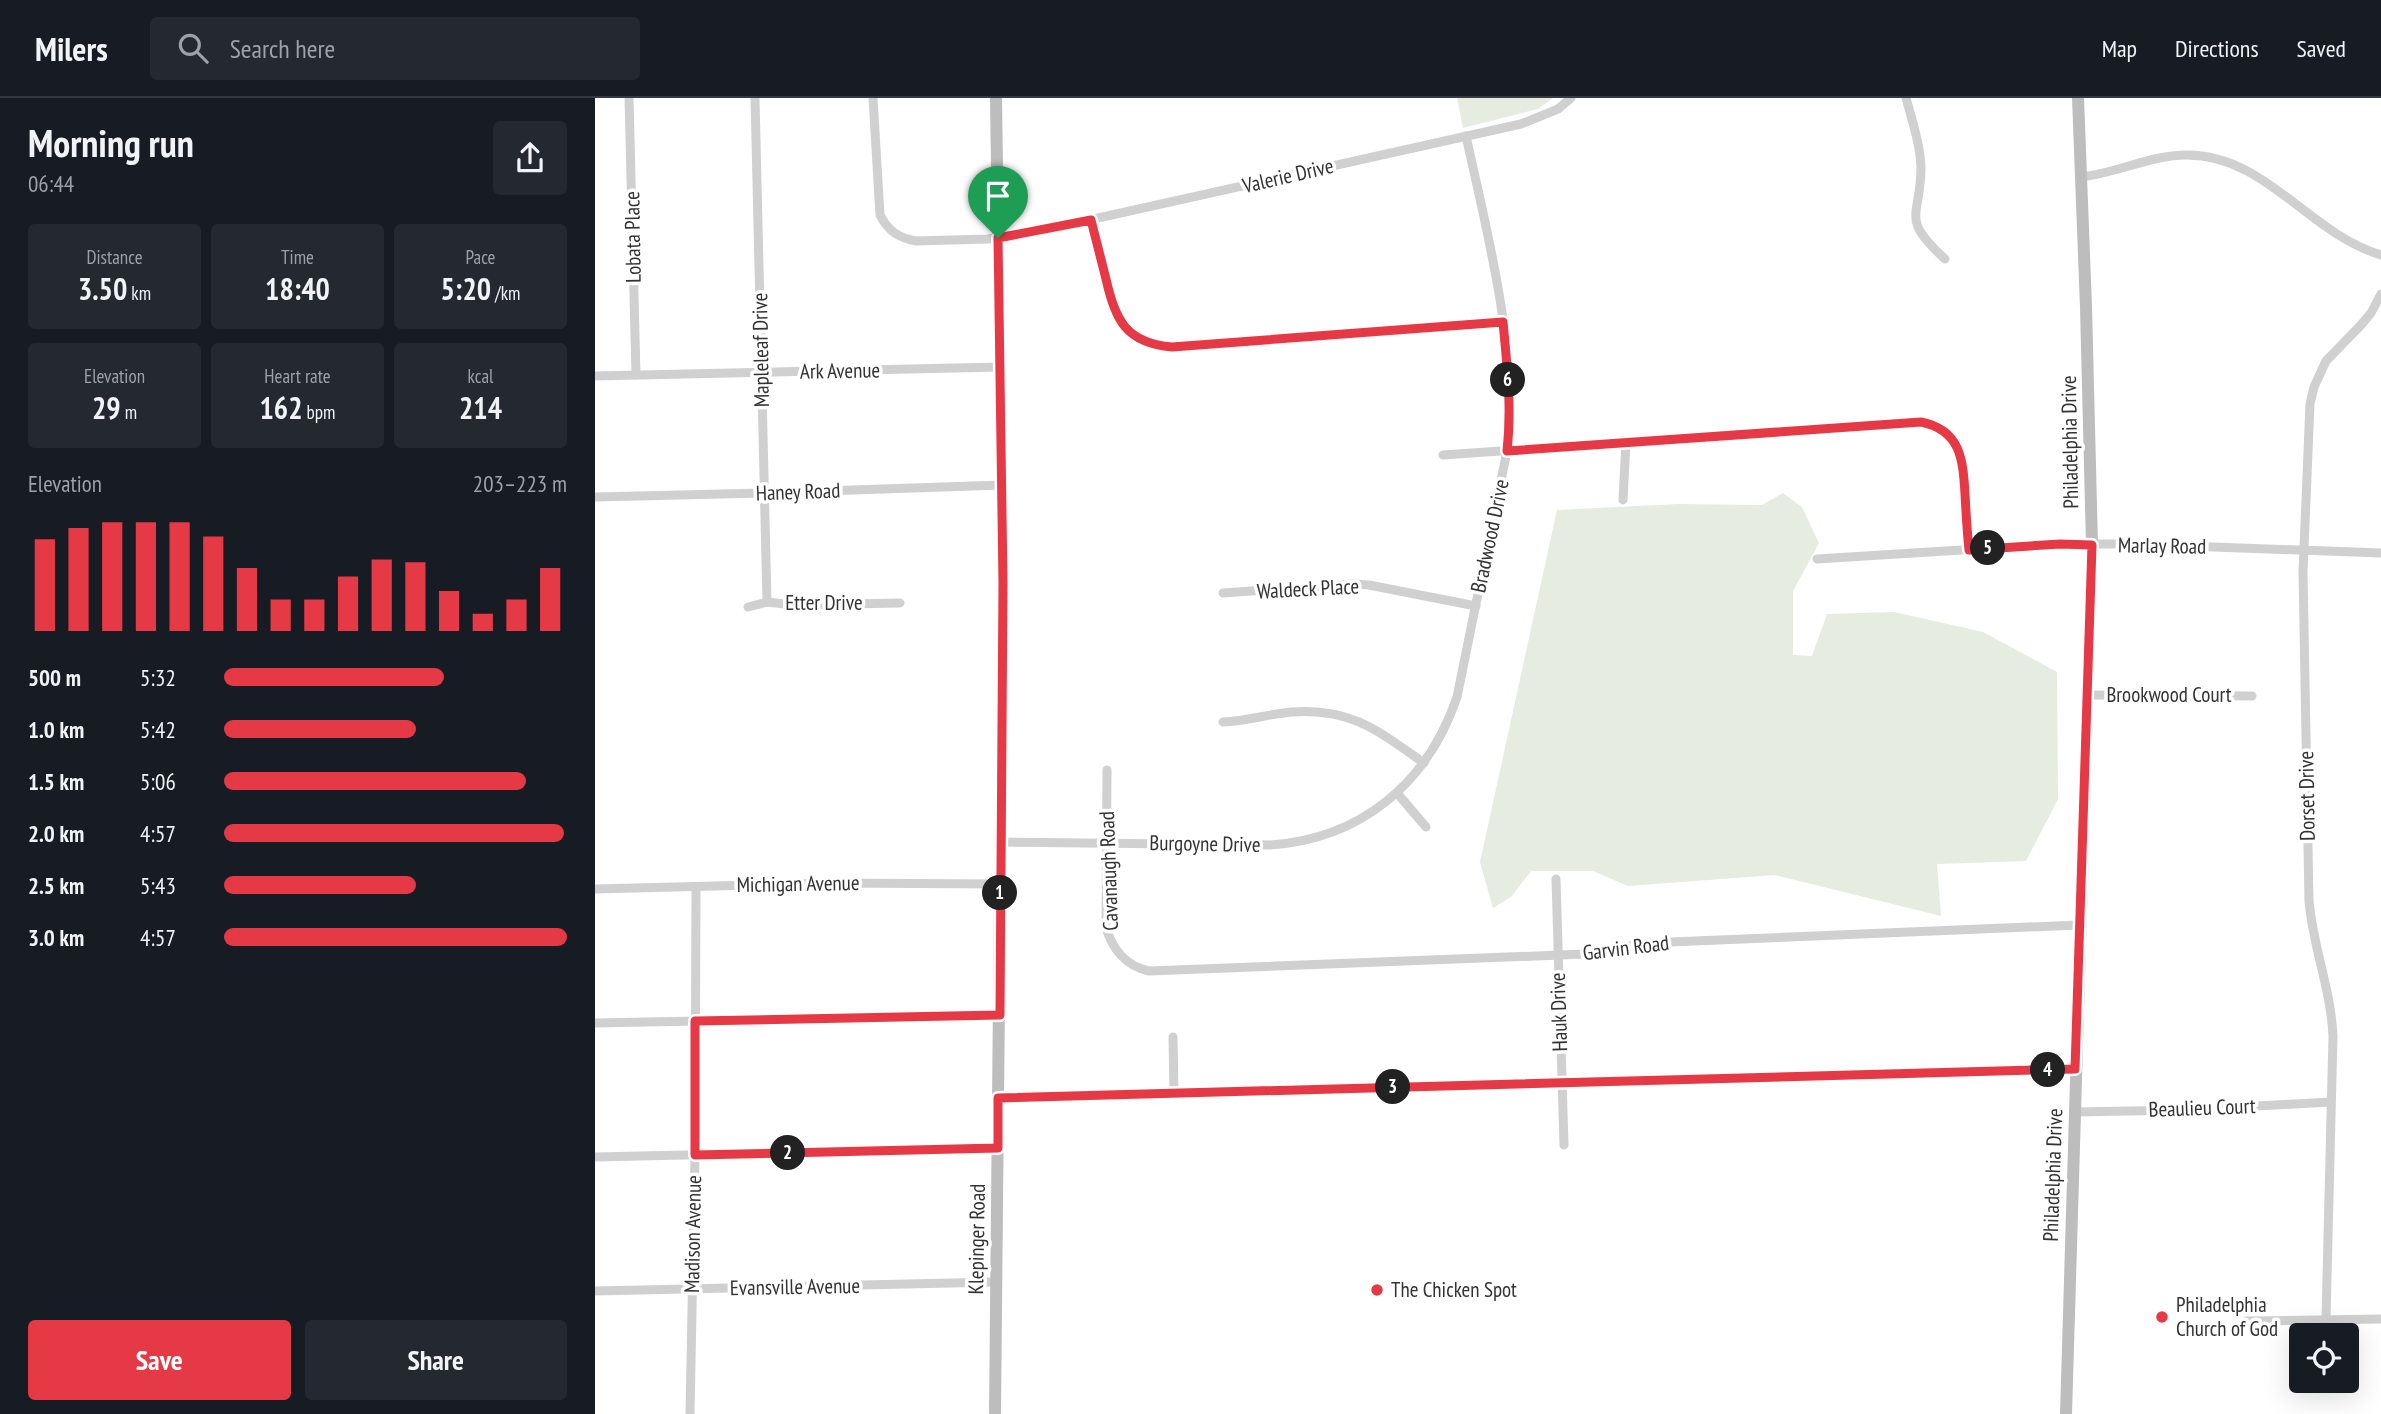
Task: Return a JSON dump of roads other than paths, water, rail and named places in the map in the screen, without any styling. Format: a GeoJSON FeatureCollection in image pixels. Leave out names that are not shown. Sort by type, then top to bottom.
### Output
{"type":"FeatureCollection","features":[{"type":"Feature","properties":{"kind":"street","name":"Lobata Place"},"geometry":{"type":"LineString","coordinates":[[629,98],[636,375]]}},
{"type":"Feature","properties":{"kind":"street","name":"Mapleleaf Drive"},"geometry":{"type":"LineString","coordinates":[[755,98],[767,602]]}},
{"type":"Feature","properties":{"kind":"street","name":"Valerie Drive"},"geometry":{"type":"LineString","coordinates":[[873,98],[878,205],[885,225],[905,239],[916,241],[998,238],[1091,220],[1539,118],[1558,109],[1571,98]]}},
{"type":"Feature","properties":{"kind":"street","name":"Klepinger Road"},"geometry":{"type":"LineString","coordinates":[[995,1414],[1002,485],[996,98]]}},
{"type":"Feature","properties":{"kind":"street"},"geometry":{"type":"LineString","coordinates":[[1906,98],[1921,166],[1915,217],[1922,236],[1945,259]]}},
{"type":"Feature","properties":{"kind":"street","name":"Philadelphia Drive"},"geometry":{"type":"LineString","coordinates":[[2066,1414],[2092,545],[2078,98]]}},
{"type":"Feature","properties":{"kind":"street","name":"Bradwood Drive"},"geometry":{"type":"LineString","coordinates":[[1397,793],[1424,763],[1443,734],[1454,706],[1510,426],[1503,322],[1491,250],[1466,136]]}},
{"type":"Feature","properties":{"kind":"street"},"geometry":{"type":"LineString","coordinates":[[2081,177],[2171,155],[2220,160],[2259,176],[2303,212],[2340,237],[2381,255]]}},
{"type":"Feature","properties":{"kind":"street"},"geometry":{"type":"LineString","coordinates":[[1091,220],[1114,310],[1126,329],[1151,344],[1172,347],[1503,322]]}},
{"type":"Feature","properties":{"kind":"street","name":"Dorset Drive"},"geometry":{"type":"LineString","coordinates":[[2326,1320],[2332,1018],[2309,901],[2304,551],[2310,404],[2313,387],[2326,360],[2361,326],[2381,294]]}},
{"type":"Feature","properties":{"kind":"street","name":"Ark Avenue"},"geometry":{"type":"LineString","coordinates":[[595,376],[1001,367]]}},
{"type":"Feature","properties":{"kind":"street"},"geometry":{"type":"LineString","coordinates":[[1443,455],[1915,421],[1932,424],[1951,437],[1962,456],[1969,550]]}},
{"type":"Feature","properties":{"kind":"street"},"geometry":{"type":"LineString","coordinates":[[1623,500],[1626,442]]}},
{"type":"Feature","properties":{"kind":"street","name":"Haney Road"},"geometry":{"type":"LineString","coordinates":[[595,497],[1002,485]]}},
{"type":"Feature","properties":{"kind":"street","name":"Marlay Road"},"geometry":{"type":"LineString","coordinates":[[1817,559],[2060,544],[2381,553]]}},
{"type":"Feature","properties":{"kind":"street","name":"Waldeck Place"},"geometry":{"type":"LineString","coordinates":[[1223,593],[1353,584],[1476,606]]}},
{"type":"Feature","properties":{"kind":"street","name":"Etter Drive"},"geometry":{"type":"LineString","coordinates":[[748,607],[767,602],[900,603]]}},
{"type":"Feature","properties":{"kind":"street","name":"Brookwood Court"},"geometry":{"type":"LineString","coordinates":[[2087,695],[2252,696]]}},
{"type":"Feature","properties":{"kind":"street"},"geometry":{"type":"LineString","coordinates":[[1223,722],[1292,712],[1345,716],[1366,724],[1424,763]]}},
{"type":"Feature","properties":{"kind":"street","name":"Cavanaugh Road"},"geometry":{"type":"LineString","coordinates":[[1107,769],[1106,927],[1111,942],[1121,956],[1136,967],[1149,971],[1173,971]]}},
{"type":"Feature","properties":{"kind":"street"},"geometry":{"type":"LineString","coordinates":[[1397,793],[1426,827]]}},
{"type":"Feature","properties":{"kind":"street","name":"Burgoyne Drive"},"geometry":{"type":"LineString","coordinates":[[1001,842],[1270,845],[1302,841],[1338,831],[1358,821],[1397,793]]}},
{"type":"Feature","properties":{"kind":"street","name":"Hauk Drive"},"geometry":{"type":"LineString","coordinates":[[1556,879],[1563,1145]]}},
{"type":"Feature","properties":{"kind":"street","name":"Michigan Avenue"},"geometry":{"type":"LineString","coordinates":[[595,889],[841,883],[1000,884]]}},
{"type":"Feature","properties":{"kind":"street","name":"Madison Avenue"},"geometry":{"type":"LineString","coordinates":[[690,1414],[696,887]]}},
{"type":"Feature","properties":{"kind":"street","name":"Garvin Road"},"geometry":{"type":"LineString","coordinates":[[1173,971],[1558,955],[1598,952],[1646,943],[2079,925]]}},
{"type":"Feature","properties":{"kind":"street"},"geometry":{"type":"LineString","coordinates":[[595,1023],[1000,1015]]}},
{"type":"Feature","properties":{"kind":"street"},"geometry":{"type":"LineString","coordinates":[[1173,1037],[1174,1093]]}},
{"type":"Feature","properties":{"kind":"street"},"geometry":{"type":"LineString","coordinates":[[998,1098],[2075,1069]]}},
{"type":"Feature","properties":{"kind":"street","name":"Beaulieu Court"},"geometry":{"type":"LineString","coordinates":[[2074,1112],[2186,1110],[2330,1102]]}},
{"type":"Feature","properties":{"kind":"street"},"geometry":{"type":"LineString","coordinates":[[595,1157],[998,1148]]}},
{"type":"Feature","properties":{"kind":"street","name":"Evansville Avenue"},"geometry":{"type":"LineString","coordinates":[[595,1291],[996,1282]]}},
{"type":"Feature","properties":{"kind":"street"},"geometry":{"type":"LineString","coordinates":[[2246,1321],[2381,1319]]}},
{"type":"Feature","properties":{"kind":"place","name":"The Chicken Spot"},"geometry":{"type":"Point","coordinates":[1377,1290]}},
{"type":"Feature","properties":{"kind":"place","name":"Philadelphia Church of God"},"geometry":{"type":"Point","coordinates":[2162,1317]}}]}
